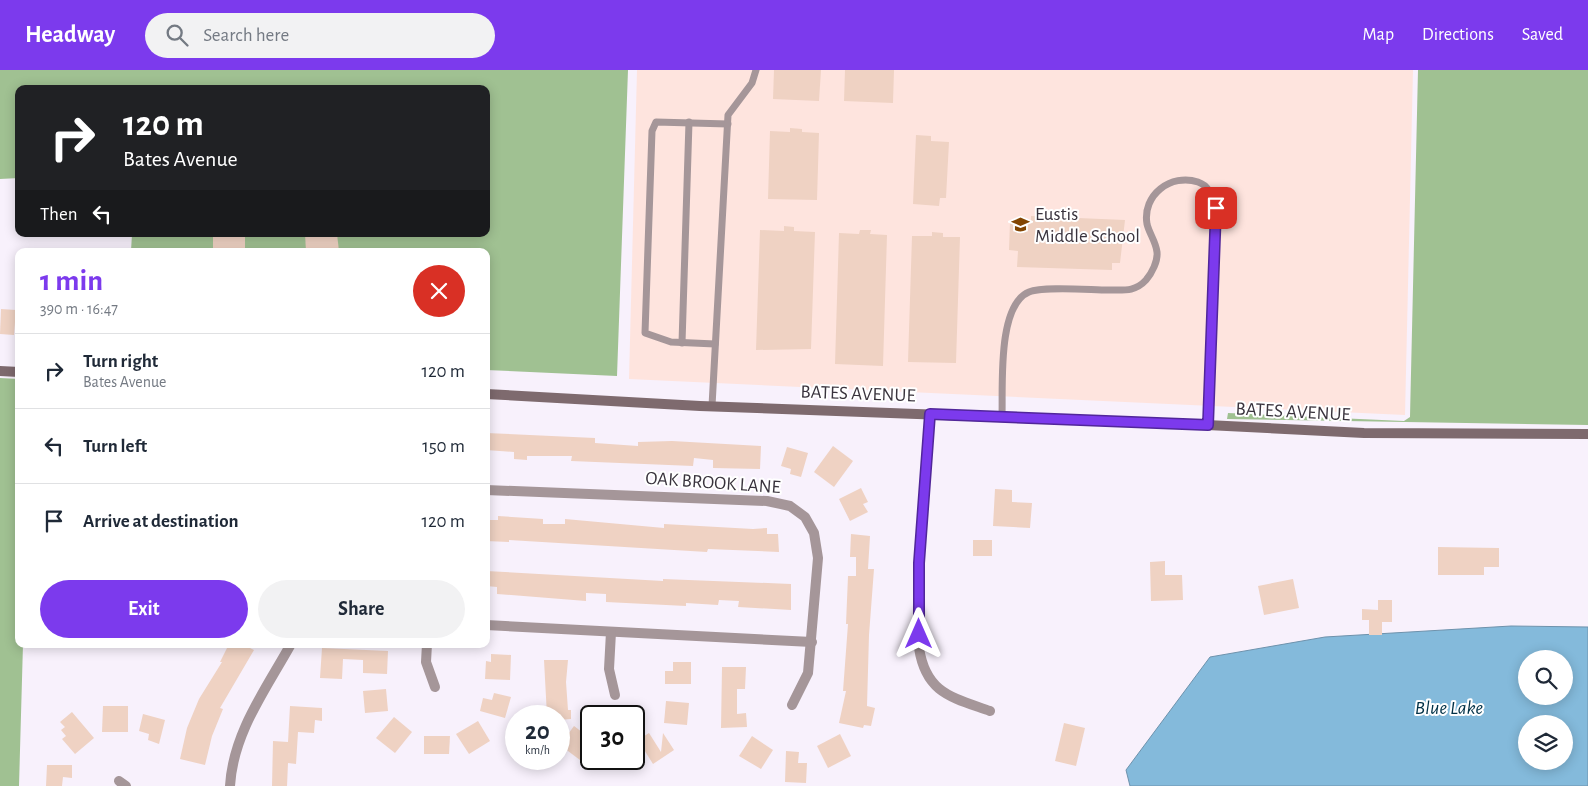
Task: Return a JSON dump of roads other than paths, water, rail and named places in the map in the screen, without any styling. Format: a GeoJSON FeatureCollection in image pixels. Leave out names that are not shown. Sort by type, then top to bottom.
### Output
{"type":"FeatureCollection","features":[{"type":"Feature","properties":{"kind":"street"},"geometry":{"type":"LineString","coordinates":[[0,371],[15,372]]}},
{"type":"Feature","properties":{"kind":"street","name":"BATES AVENUE"},"geometry":{"type":"LineString","coordinates":[[490,394],[712,406],[1208,425],[1364,433],[1588,434]]}},
{"type":"Feature","properties":{"kind":"street"},"geometry":{"type":"LineString","coordinates":[[930,414],[919,563],[919,648],[921,661],[927,676],[947,696],[990,710]]}},
{"type":"Feature","properties":{"kind":"street","name":"OAK BROOK LANE"},"geometry":{"type":"LineString","coordinates":[[490,490],[766,501],[790,506],[805,517],[814,532],[818,558],[808,673],[792,705]]}},
{"type":"Feature","properties":{"kind":"street"},"geometry":{"type":"LineString","coordinates":[[490,625],[812,642]]}},
{"type":"Feature","properties":{"kind":"street"},"geometry":{"type":"LineString","coordinates":[[611,632],[609,669],[615,695]]}},
{"type":"Feature","properties":{"kind":"street"},"geometry":{"type":"LineString","coordinates":[[230,786],[235,750],[249,718],[289,648]]}},
{"type":"Feature","properties":{"kind":"street"},"geometry":{"type":"LineString","coordinates":[[426,648],[426,662],[435,687]]}},
{"type":"Feature","properties":{"kind":"lane"},"geometry":{"type":"LineString","coordinates":[[712,406],[728,115],[752,83],[756,70]]}},
{"type":"Feature","properties":{"kind":"lane"},"geometry":{"type":"LineString","coordinates":[[715,344],[660,340],[645,333],[652,131],[656,122],[728,124]]}},
{"type":"Feature","properties":{"kind":"lane"},"geometry":{"type":"LineString","coordinates":[[682,343],[689,122]]}},
{"type":"Feature","properties":{"kind":"lane"},"geometry":{"type":"LineString","coordinates":[[1002,417],[1004,350],[1009,316],[1017,300],[1029,292],[1066,289],[1133,290],[1147,280],[1155,265],[1157,252],[1146,222],[1148,206],[1153,194],[1167,184],[1182,179],[1199,182],[1210,190],[1216,208],[1208,425]]}},
{"type":"Feature","properties":{"kind":"water","name":"Blue Lake"},"geometry":{"type":"Polygon","coordinates":[[[1511,626],[1588,627],[1588,786],[1130,786],[1126,770],[1210,657],[1325,637],[1511,626]]]}},
{"type":"Feature","properties":{"kind":"place","name":"Eustis Middle School"},"geometry":{"type":"Point","coordinates":[1021,225]}}]}
